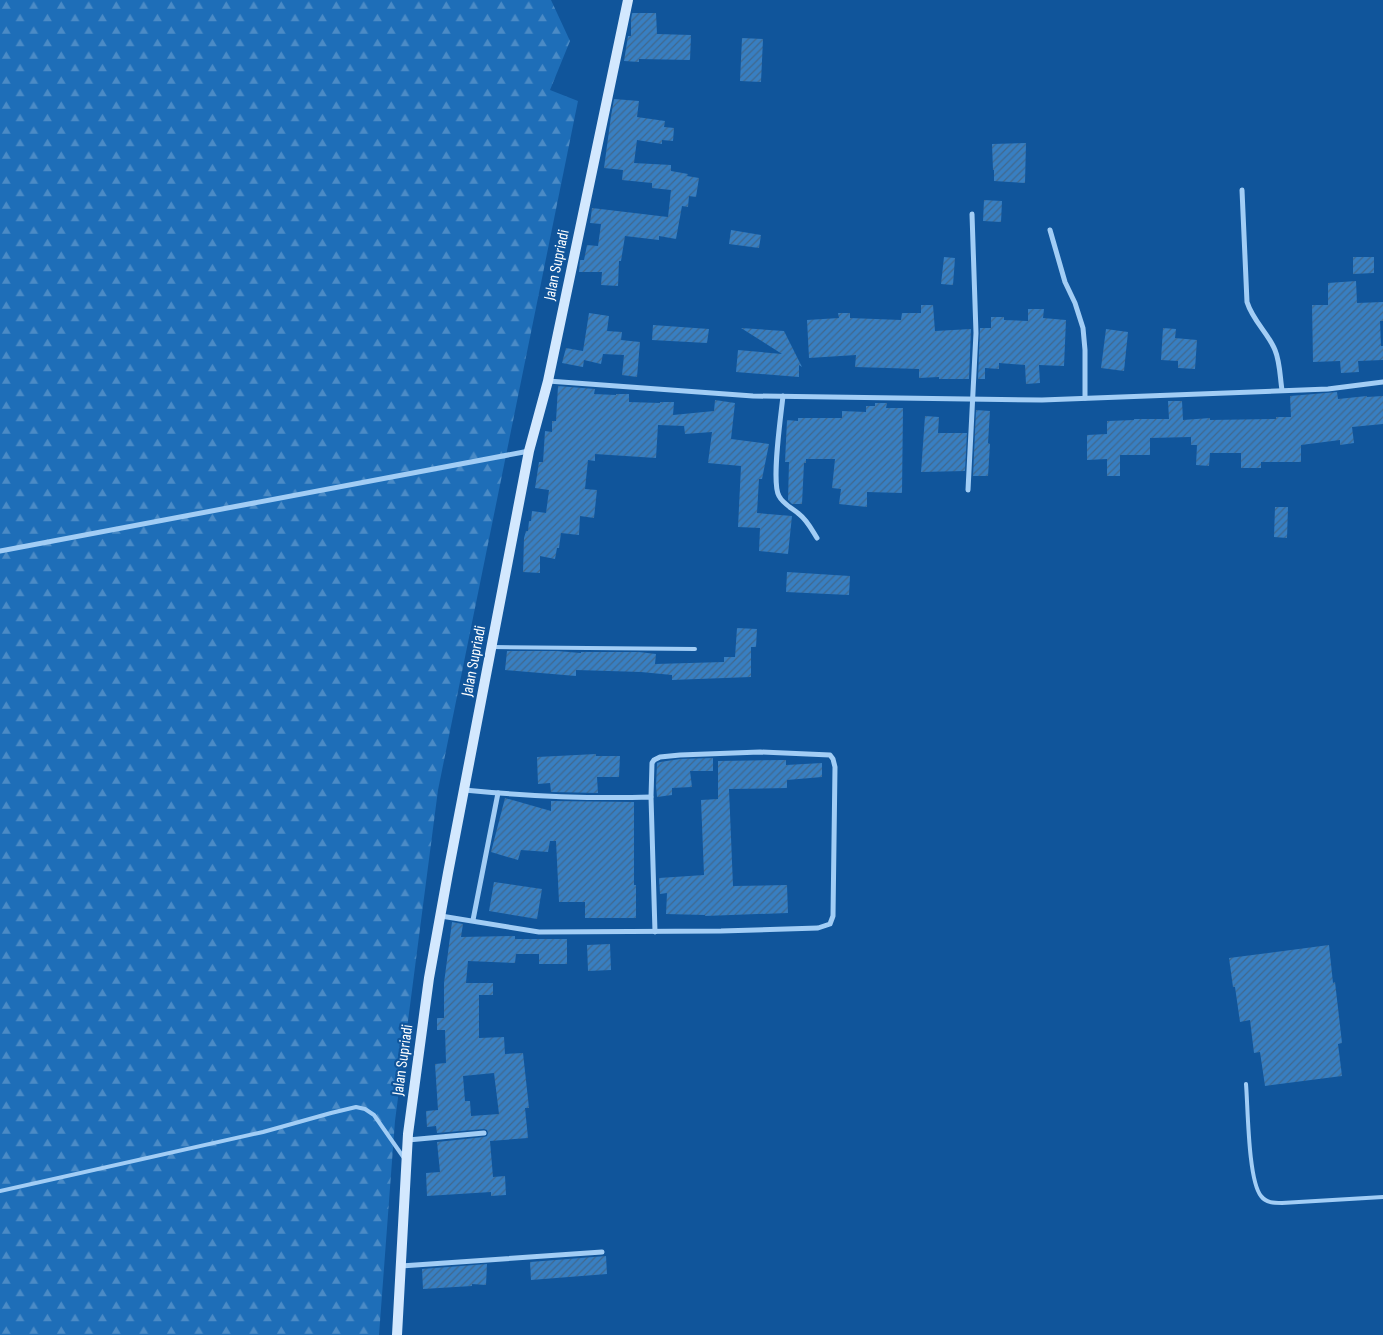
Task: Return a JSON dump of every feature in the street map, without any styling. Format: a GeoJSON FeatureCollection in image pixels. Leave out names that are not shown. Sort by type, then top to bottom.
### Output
{"type":"FeatureCollection","features":[{"type":"Feature","properties":{"kind":"main road","name":"Jalan Supriadi"},"geometry":{"type":"LineString","coordinates":[[397,1335],[406,1161],[415,1075],[428,987],[529,451],[548,381],[628,0]]}},
{"type":"Feature","properties":{"kind":"street"},"geometry":{"type":"LineString","coordinates":[[1242,190],[1247,302],[1251,315],[1275,349],[1282,390]]}},
{"type":"Feature","properties":{"kind":"street"},"geometry":{"type":"LineString","coordinates":[[968,490],[976,333],[972,214]]}},
{"type":"Feature","properties":{"kind":"street"},"geometry":{"type":"LineString","coordinates":[[1050,230],[1065,282],[1075,303],[1082,328],[1085,350],[1085,398]]}},
{"type":"Feature","properties":{"kind":"street"},"geometry":{"type":"LineString","coordinates":[[548,381],[743,395],[1042,400],[1328,389],[1383,382]]}},
{"type":"Feature","properties":{"kind":"street"},"geometry":{"type":"LineString","coordinates":[[782,396],[776,490],[784,502],[804,518],[817,538]]}},
{"type":"Feature","properties":{"kind":"street"},"geometry":{"type":"LineString","coordinates":[[0,551],[529,451]]}},
{"type":"Feature","properties":{"kind":"street"},"geometry":{"type":"LineString","coordinates":[[441,916],[539,932],[655,932],[818,928],[830,924],[832,916],[835,762],[831,757],[826,754],[760,752],[680,755],[660,757],[654,760],[652,763],[651,797],[655,932]]}},
{"type":"Feature","properties":{"kind":"street"},"geometry":{"type":"LineString","coordinates":[[464,790],[600,798],[651,797]]}},
{"type":"Feature","properties":{"kind":"street"},"geometry":{"type":"LineString","coordinates":[[473,920],[498,793]]}},
{"type":"Feature","properties":{"kind":"street"},"geometry":{"type":"LineString","coordinates":[[408,1140],[484,1133]]}},
{"type":"Feature","properties":{"kind":"street"},"geometry":{"type":"LineString","coordinates":[[401,1266],[602,1252]]}},
{"type":"Feature","properties":{"kind":"lane"},"geometry":{"type":"LineString","coordinates":[[492,647],[695,649]]}},
{"type":"Feature","properties":{"kind":"lane"},"geometry":{"type":"LineString","coordinates":[[1246,1084],[1251,1158],[1256,1189],[1268,1202],[1282,1203],[1383,1197]]}},
{"type":"Feature","properties":{"kind":"lane"},"geometry":{"type":"LineString","coordinates":[[0,1191],[263,1132],[356,1107],[365,1109],[374,1115],[406,1161]]}},
{"type":"Feature","properties":{"kind":"green space"},"geometry":{"type":"Polygon","coordinates":[[[0,0],[551,0],[570,41],[550,90],[578,101],[438,790],[395,1121],[379,1335],[0,1335],[0,0]]]}},
{"type":"Feature","properties":{"kind":"building"},"geometry":{"type":"Polygon","coordinates":[[[632,13],[656,13],[657,34],[691,35],[690,60],[639,59],[639,62],[624,61],[628,36],[631,36],[632,13]]]}},
{"type":"Feature","properties":{"kind":"building"},"geometry":{"type":"Polygon","coordinates":[[[742,38],[763,39],[761,82],[740,81],[742,38]]]}},
{"type":"Feature","properties":{"kind":"building"},"geometry":{"type":"Polygon","coordinates":[[[614,99],[639,101],[637,117],[665,121],[664,127],[674,128],[673,141],[662,140],[662,144],[637,140],[634,163],[671,165],[671,171],[699,178],[696,197],[689,196],[688,207],[682,206],[676,239],[659,236],[659,240],[625,236],[621,261],[619,261],[618,286],[601,285],[602,272],[579,272],[580,260],[584,260],[587,245],[598,246],[601,224],[590,223],[592,208],[668,217],[671,190],[652,188],[652,183],[622,180],[623,170],[604,168],[614,99]]]}},
{"type":"Feature","properties":{"kind":"building"},"geometry":{"type":"Polygon","coordinates":[[[1026,143],[1025,183],[994,181],[992,144],[1026,143]]]}},
{"type":"Feature","properties":{"kind":"building"},"geometry":{"type":"Polygon","coordinates":[[[984,200],[1002,201],[1001,222],[983,221],[984,200]]]}},
{"type":"Feature","properties":{"kind":"building"},"geometry":{"type":"Polygon","coordinates":[[[731,230],[761,235],[759,248],[729,244],[731,230]]]}},
{"type":"Feature","properties":{"kind":"building"},"geometry":{"type":"Polygon","coordinates":[[[944,257],[955,258],[953,285],[941,284],[944,257]]]}},
{"type":"Feature","properties":{"kind":"building"},"geometry":{"type":"Polygon","coordinates":[[[1353,257],[1374,257],[1374,273],[1353,274],[1353,257]]]}},
{"type":"Feature","properties":{"kind":"building"},"geometry":{"type":"Polygon","coordinates":[[[1356,281],[1357,303],[1383,302],[1383,321],[1380,321],[1383,360],[1358,361],[1359,372],[1341,373],[1340,361],[1313,362],[1312,305],[1328,305],[1328,283],[1356,281]]]}},
{"type":"Feature","properties":{"kind":"building"},"geometry":{"type":"Polygon","coordinates":[[[921,305],[933,305],[935,331],[971,329],[969,379],[919,378],[919,369],[855,367],[856,355],[809,358],[807,320],[839,318],[838,313],[850,313],[850,318],[901,320],[902,313],[921,313],[921,305]]]}},
{"type":"Feature","properties":{"kind":"building"},"geometry":{"type":"Polygon","coordinates":[[[1028,309],[1044,309],[1043,318],[1066,320],[1064,366],[1039,365],[1040,383],[1026,384],[1025,365],[999,363],[999,369],[985,368],[985,379],[978,379],[980,328],[991,328],[991,317],[1004,317],[1004,320],[1028,321],[1028,309]]]}},
{"type":"Feature","properties":{"kind":"building"},"geometry":{"type":"Polygon","coordinates":[[[589,313],[609,316],[607,331],[622,332],[621,340],[640,342],[637,377],[622,375],[624,355],[603,354],[601,364],[584,360],[583,367],[562,363],[566,348],[583,351],[589,313]]]}},
{"type":"Feature","properties":{"kind":"building"},"geometry":{"type":"Polygon","coordinates":[[[653,325],[709,329],[707,343],[652,340],[653,325]]]}},
{"type":"Feature","properties":{"kind":"building"},"geometry":{"type":"Polygon","coordinates":[[[741,328],[784,331],[802,367],[799,365],[799,377],[736,372],[738,350],[782,354],[741,328]]]}},
{"type":"Feature","properties":{"kind":"building"},"geometry":{"type":"Polygon","coordinates":[[[1163,328],[1176,329],[1175,338],[1197,340],[1195,369],[1178,368],[1178,361],[1161,360],[1163,328]]]}},
{"type":"Feature","properties":{"kind":"building"},"geometry":{"type":"Polygon","coordinates":[[[1106,329],[1128,332],[1124,371],[1101,368],[1106,329]]]}},
{"type":"Feature","properties":{"kind":"building"},"geometry":{"type":"Polygon","coordinates":[[[558,386],[595,389],[594,394],[629,394],[629,402],[674,402],[673,415],[714,411],[715,400],[735,403],[731,439],[769,444],[762,479],[759,479],[757,513],[792,516],[788,554],[759,551],[760,528],[738,527],[741,466],[708,463],[712,432],[685,434],[684,426],[658,425],[656,458],[595,454],[595,461],[588,460],[585,489],[597,490],[594,518],[580,516],[579,535],[561,533],[555,559],[540,556],[540,573],[523,572],[524,538],[526,531],[528,531],[529,521],[531,521],[532,511],[546,513],[549,490],[535,488],[539,462],[543,462],[545,431],[552,432],[552,421],[556,421],[558,386]]]}},
{"type":"Feature","properties":{"kind":"building"},"geometry":{"type":"Polygon","coordinates":[[[1337,392],[1338,399],[1383,396],[1383,424],[1352,427],[1354,443],[1340,445],[1340,440],[1301,445],[1301,462],[1261,462],[1261,468],[1241,468],[1241,453],[1210,453],[1209,466],[1196,465],[1197,445],[1191,445],[1191,437],[1150,438],[1150,455],[1120,455],[1120,476],[1107,476],[1107,459],[1087,460],[1087,435],[1107,434],[1107,421],[1169,419],[1168,401],[1182,401],[1183,420],[1210,418],[1210,420],[1276,419],[1276,417],[1291,417],[1290,396],[1337,392]]]}},
{"type":"Feature","properties":{"kind":"building"},"geometry":{"type":"Polygon","coordinates":[[[875,403],[887,403],[886,408],[903,408],[902,493],[867,492],[867,507],[839,504],[841,489],[832,488],[835,459],[806,459],[806,463],[804,463],[802,504],[792,504],[788,500],[789,462],[785,462],[787,420],[798,421],[798,418],[842,418],[842,411],[866,412],[866,406],[875,406],[875,403]]]}},
{"type":"Feature","properties":{"kind":"building"},"geometry":{"type":"Polygon","coordinates":[[[976,410],[990,411],[988,476],[973,476],[976,410]]]}},
{"type":"Feature","properties":{"kind":"building"},"geometry":{"type":"Polygon","coordinates":[[[925,416],[939,417],[938,433],[967,433],[965,471],[921,472],[925,416]]]}},
{"type":"Feature","properties":{"kind":"building"},"geometry":{"type":"Polygon","coordinates":[[[1275,507],[1288,507],[1287,538],[1274,537],[1275,507]]]}},
{"type":"Feature","properties":{"kind":"building"},"geometry":{"type":"Polygon","coordinates":[[[787,572],[850,576],[849,595],[786,592],[787,572]]]}},
{"type":"Feature","properties":{"kind":"building"},"geometry":{"type":"Polygon","coordinates":[[[737,628],[757,629],[756,647],[751,647],[751,677],[672,680],[672,675],[641,672],[576,670],[576,676],[505,670],[507,651],[639,652],[656,654],[655,664],[724,662],[724,657],[735,657],[737,628]]]}},
{"type":"Feature","properties":{"kind":"building"},"geometry":{"type":"Polygon","coordinates":[[[596,754],[596,756],[620,756],[619,777],[597,777],[598,793],[551,792],[550,783],[538,784],[537,757],[596,754]]]}},
{"type":"Feature","properties":{"kind":"building"},"geometry":{"type":"Polygon","coordinates":[[[713,758],[713,771],[690,771],[692,787],[672,788],[672,795],[657,797],[657,763],[680,759],[713,758]]]}},
{"type":"Feature","properties":{"kind":"building"},"geometry":{"type":"Polygon","coordinates":[[[786,760],[786,765],[822,763],[822,777],[787,780],[787,788],[729,789],[733,886],[787,885],[788,913],[705,916],[666,914],[667,893],[660,894],[659,878],[704,875],[701,800],[718,799],[718,761],[786,760]]]}},
{"type":"Feature","properties":{"kind":"building"},"geometry":{"type":"Polygon","coordinates":[[[505,798],[551,811],[551,801],[634,802],[636,918],[585,918],[585,902],[559,902],[556,841],[550,841],[548,852],[521,850],[518,860],[491,852],[505,798]]]}},
{"type":"Feature","properties":{"kind":"building"},"geometry":{"type":"Polygon","coordinates":[[[494,882],[542,889],[537,919],[489,911],[494,882]]]}},
{"type":"Feature","properties":{"kind":"building"},"geometry":{"type":"Polygon","coordinates":[[[452,922],[463,924],[461,937],[515,936],[515,939],[567,939],[567,964],[539,964],[539,954],[516,954],[515,963],[468,961],[466,983],[493,983],[493,995],[479,995],[479,1038],[504,1037],[505,1054],[523,1053],[529,1108],[525,1108],[528,1138],[490,1141],[493,1177],[505,1176],[506,1195],[491,1196],[491,1192],[427,1196],[426,1173],[440,1172],[437,1142],[484,1137],[488,1133],[484,1129],[437,1133],[436,1126],[427,1127],[426,1111],[438,1110],[435,1064],[446,1063],[445,1030],[437,1030],[437,1018],[444,1018],[444,983],[452,922]],[[494,1073],[463,1076],[465,1101],[470,1101],[471,1116],[499,1114],[494,1073]]]}},
{"type":"Feature","properties":{"kind":"building"},"geometry":{"type":"Polygon","coordinates":[[[610,944],[611,970],[588,971],[587,945],[610,944]]]}},
{"type":"Feature","properties":{"kind":"building"},"geometry":{"type":"Polygon","coordinates":[[[1329,945],[1342,1043],[1338,1044],[1342,1076],[1265,1086],[1260,1052],[1254,1053],[1250,1020],[1240,1022],[1229,958],[1329,945]]]}},
{"type":"Feature","properties":{"kind":"building"},"geometry":{"type":"Polygon","coordinates":[[[606,1256],[607,1274],[531,1280],[530,1262],[606,1256]]]}},
{"type":"Feature","properties":{"kind":"building"},"geometry":{"type":"Polygon","coordinates":[[[487,1264],[486,1285],[472,1284],[472,1286],[423,1289],[422,1269],[487,1264]]]}}]}
